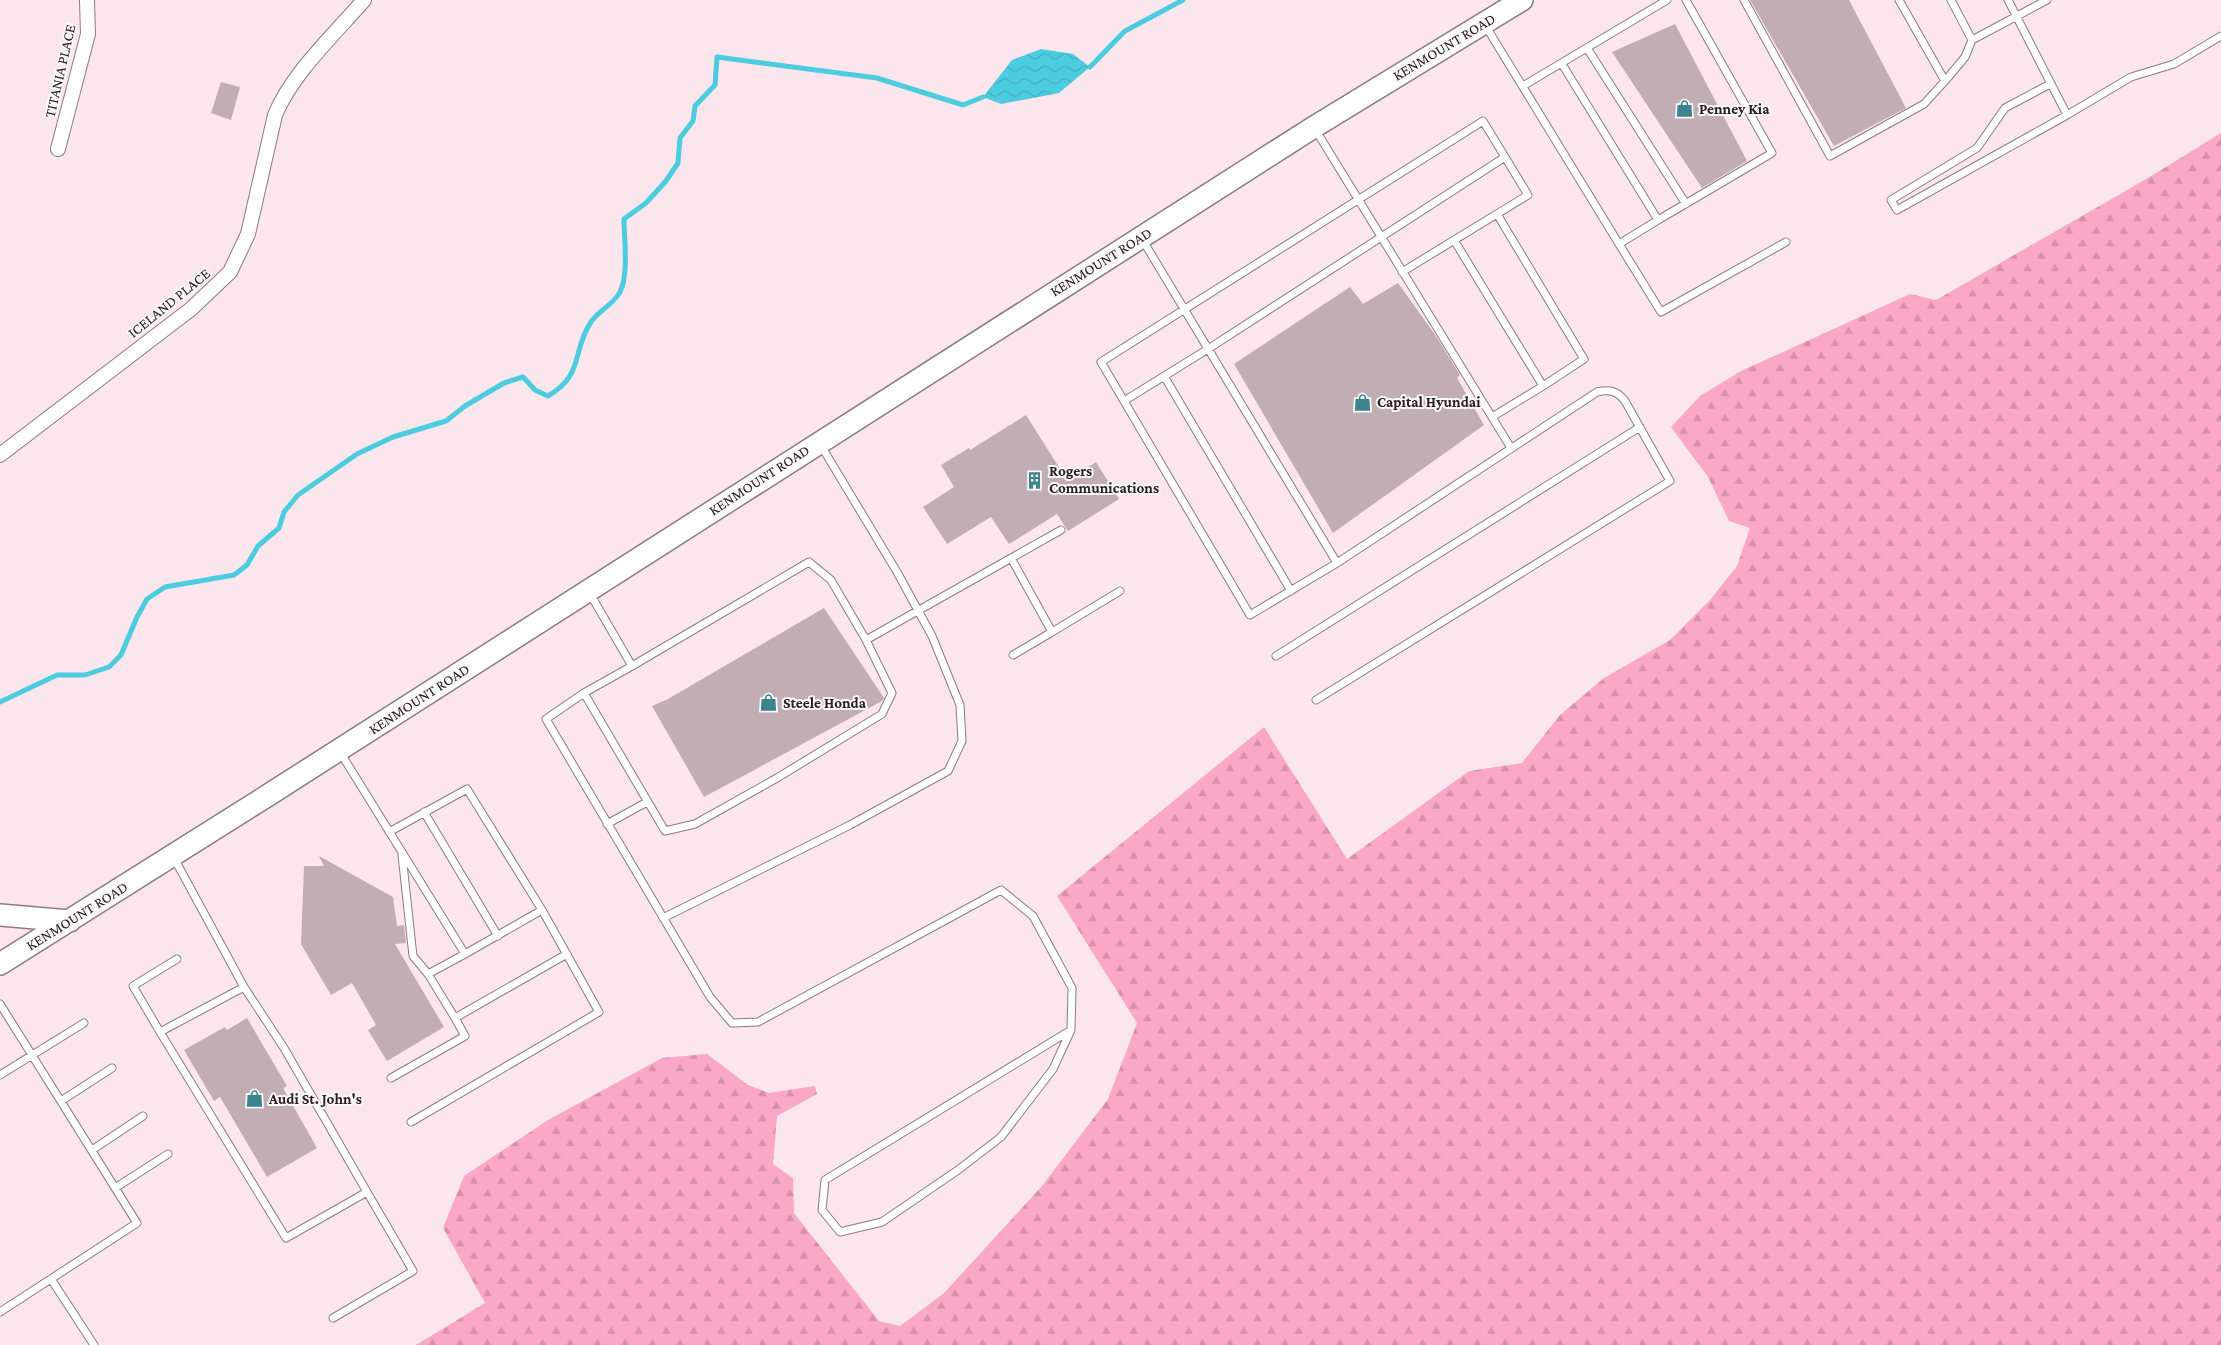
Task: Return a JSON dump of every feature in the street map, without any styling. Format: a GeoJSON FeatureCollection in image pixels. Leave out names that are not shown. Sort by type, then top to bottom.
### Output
{"type":"FeatureCollection","features":[{"type":"Feature","properties":{"kind":"main road","name":"KENMOUNT ROAD"},"geometry":{"type":"LineString","coordinates":[[0,964],[1314,127],[1522,0]]}},
{"type":"Feature","properties":{"kind":"main road"},"geometry":{"type":"LineString","coordinates":[[0,914],[70,920]]}},
{"type":"Feature","properties":{"kind":"street","name":"TITANIA PLACE"},"geometry":{"type":"LineString","coordinates":[[58,149],[88,34],[87,0]]}},
{"type":"Feature","properties":{"kind":"street","name":"ICELAND PLACE"},"geometry":{"type":"LineString","coordinates":[[1,454],[191,309],[230,272],[248,234],[274,114],[280,101],[296,78],[364,0]]}},
{"type":"Feature","properties":{"kind":"lane"},"geometry":{"type":"LineString","coordinates":[[1522,86],[1667,0]]}},
{"type":"Feature","properties":{"kind":"lane"},"geometry":{"type":"LineString","coordinates":[[1620,244],[1772,153],[1686,0]]}},
{"type":"Feature","properties":{"kind":"lane"},"geometry":{"type":"LineString","coordinates":[[1744,0],[1830,156],[1924,104],[1965,57],[1972,40],[2047,0]]}},
{"type":"Feature","properties":{"kind":"lane"},"geometry":{"type":"LineString","coordinates":[[1899,0],[1945,81]]}},
{"type":"Feature","properties":{"kind":"lane"},"geometry":{"type":"LineString","coordinates":[[1951,0],[1972,40]]}},
{"type":"Feature","properties":{"kind":"lane"},"geometry":{"type":"LineString","coordinates":[[2008,0],[2067,116]]}},
{"type":"Feature","properties":{"kind":"lane"},"geometry":{"type":"LineString","coordinates":[[1484,22],[1661,312],[1786,242]]}},
{"type":"Feature","properties":{"kind":"lane"},"geometry":{"type":"LineString","coordinates":[[2050,84],[2005,108],[1977,148],[1891,200],[1897,210],[2067,116],[2131,76],[2174,64],[2221,36]]}},
{"type":"Feature","properties":{"kind":"lane"},"geometry":{"type":"LineString","coordinates":[[1587,48],[1686,204]]}},
{"type":"Feature","properties":{"kind":"lane"},"geometry":{"type":"LineString","coordinates":[[1562,64],[1658,220]]}},
{"type":"Feature","properties":{"kind":"lane"},"geometry":{"type":"LineString","coordinates":[[1316,700],[1670,481],[1619,394],[1608,389],[1597,392],[1337,563],[1250,615],[1101,362],[1357,198],[1483,121],[1528,195],[1402,272]]}},
{"type":"Feature","properties":{"kind":"lane"},"geometry":{"type":"LineString","coordinates":[[1314,127],[1511,448]]}},
{"type":"Feature","properties":{"kind":"lane"},"geometry":{"type":"LineString","coordinates":[[1124,401],[1208,349],[1505,157]]}},
{"type":"Feature","properties":{"kind":"lane"},"geometry":{"type":"LineString","coordinates":[[1492,417],[1584,359],[1497,214]]}},
{"type":"Feature","properties":{"kind":"lane"},"geometry":{"type":"LineString","coordinates":[[1141,237],[1337,563]]}},
{"type":"Feature","properties":{"kind":"lane"},"geometry":{"type":"LineString","coordinates":[[1454,240],[1543,386]]}},
{"type":"Feature","properties":{"kind":"lane"},"geometry":{"type":"LineString","coordinates":[[1164,376],[1291,591]]}},
{"type":"Feature","properties":{"kind":"lane"},"geometry":{"type":"LineString","coordinates":[[1276,656],[1640,427]]}},
{"type":"Feature","properties":{"kind":"lane"},"geometry":{"type":"LineString","coordinates":[[663,918],[850,825],[948,772],[962,740],[960,705],[932,636],[818,442]]}},
{"type":"Feature","properties":{"kind":"lane"},"geometry":{"type":"LineString","coordinates":[[866,640],[1061,530]]}},
{"type":"Feature","properties":{"kind":"lane"},"geometry":{"type":"LineString","coordinates":[[1010,558],[1052,632]]}},
{"type":"Feature","properties":{"kind":"lane"},"geometry":{"type":"LineString","coordinates":[[584,693],[665,831],[695,824],[777,778],[882,714],[892,692],[866,640],[831,580],[809,562],[584,693],[546,719],[710,997],[732,1023],[758,1022],[1001,890],[1033,916],[1072,988],[1071,1030],[1053,1069],[1001,1137],[958,1170],[882,1222],[840,1232],[822,1210],[825,1180],[1071,1030]]}},
{"type":"Feature","properties":{"kind":"lane"},"geometry":{"type":"LineString","coordinates":[[588,590],[632,666]]}},
{"type":"Feature","properties":{"kind":"lane"},"geometry":{"type":"LineString","coordinates":[[1013,655],[1120,592]]}},
{"type":"Feature","properties":{"kind":"lane"},"geometry":{"type":"LineString","coordinates":[[338,750],[465,954]]}},
{"type":"Feature","properties":{"kind":"lane"},"geometry":{"type":"LineString","coordinates":[[389,832],[467,789],[542,910],[599,1012],[411,1122]]}},
{"type":"Feature","properties":{"kind":"lane"},"geometry":{"type":"LineString","coordinates":[[607,824],[647,802]]}},
{"type":"Feature","properties":{"kind":"lane"},"geometry":{"type":"LineString","coordinates":[[424,812],[498,936]]}},
{"type":"Feature","properties":{"kind":"lane"},"geometry":{"type":"LineString","coordinates":[[391,1078],[465,1036],[428,974],[413,956],[401,852]]}},
{"type":"Feature","properties":{"kind":"lane"},"geometry":{"type":"LineString","coordinates":[[172,856],[244,987],[284,1048],[412,1271],[333,1318]]}},
{"type":"Feature","properties":{"kind":"lane"},"geometry":{"type":"LineString","coordinates":[[428,974],[542,910]]}},
{"type":"Feature","properties":{"kind":"lane"},"geometry":{"type":"LineString","coordinates":[[456,1018],[567,954]]}},
{"type":"Feature","properties":{"kind":"lane"},"geometry":{"type":"LineString","coordinates":[[177,959],[132,986],[286,1238],[367,1192]]}},
{"type":"Feature","properties":{"kind":"lane"},"geometry":{"type":"LineString","coordinates":[[160,1032],[244,987]]}},
{"type":"Feature","properties":{"kind":"lane"},"geometry":{"type":"LineString","coordinates":[[0,1004],[137,1223],[0,1312]]}},
{"type":"Feature","properties":{"kind":"lane"},"geometry":{"type":"LineString","coordinates":[[0,1075],[84,1023]]}},
{"type":"Feature","properties":{"kind":"lane"},"geometry":{"type":"LineString","coordinates":[[61,1101],[112,1068]]}},
{"type":"Feature","properties":{"kind":"lane"},"geometry":{"type":"LineString","coordinates":[[92,1150],[143,1116]]}},
{"type":"Feature","properties":{"kind":"lane"},"geometry":{"type":"LineString","coordinates":[[115,1188],[168,1154]]}},
{"type":"Feature","properties":{"kind":"lane"},"geometry":{"type":"LineString","coordinates":[[51,1279],[94,1345]]}},
{"type":"Feature","properties":{"kind":"green space"},"geometry":{"type":"Polygon","coordinates":[[[2221,133],[2221,1345],[416,1345],[485,1303],[443,1228],[464,1176],[548,1120],[662,1058],[707,1054],[748,1085],[769,1093],[815,1086],[817,1094],[777,1116],[773,1164],[793,1178],[794,1213],[879,1321],[900,1326],[944,1293],[1042,1186],[1108,1099],[1137,1023],[1057,896],[1264,727],[1347,859],[1469,771],[1522,763],[1560,715],[1604,678],[1670,640],[1710,600],[1737,566],[1750,528],[1729,521],[1708,477],[1671,427],[1700,396],[1741,371],[1910,294],[1936,300],[2148,178],[2221,133]]]}},
{"type":"Feature","properties":{"kind":"water"},"geometry":{"type":"Polygon","coordinates":[[[1041,49],[1073,54],[1090,67],[1059,93],[1001,104],[983,97],[1012,60],[1041,49]]]}},
{"type":"Feature","properties":{"kind":"building"},"geometry":{"type":"Polygon","coordinates":[[[1750,0],[1849,0],[1906,108],[1834,146],[1750,0]]]}},
{"type":"Feature","properties":{"kind":"building","name":"Penney Kia"},"geometry":{"type":"Polygon","coordinates":[[[1675,24],[1747,161],[1702,188],[1612,52],[1675,24]]]}},
{"type":"Feature","properties":{"kind":"building"},"geometry":{"type":"Polygon","coordinates":[[[221,82],[240,87],[231,120],[211,113],[221,82]]]}},
{"type":"Feature","properties":{"kind":"building","name":"Capital Hyundai"},"geometry":{"type":"Polygon","coordinates":[[[1398,283],[1436,336],[1460,375],[1457,378],[1484,425],[1333,533],[1234,364],[1350,287],[1363,304],[1398,283]]]}},
{"type":"Feature","properties":{"kind":"building","name":"Rogers Communications"},"geometry":{"type":"Polygon","coordinates":[[[1026,415],[1067,480],[1096,462],[1119,499],[1068,531],[1057,514],[1009,544],[991,517],[947,544],[923,507],[954,487],[941,465],[969,448],[970,450],[1026,415]]]}},
{"type":"Feature","properties":{"kind":"building","name":"Steele Honda"},"geometry":{"type":"Polygon","coordinates":[[[824,608],[884,698],[882,701],[704,797],[652,706],[668,699],[824,608]]]}},
{"type":"Feature","properties":{"kind":"building"},"geometry":{"type":"Polygon","coordinates":[[[319,856],[393,897],[397,926],[404,925],[406,943],[395,944],[444,1027],[387,1061],[368,1030],[376,1025],[352,983],[331,995],[301,944],[304,866],[324,866],[319,856]]]}},
{"type":"Feature","properties":{"kind":"building","name":"Audi St. John's"},"geometry":{"type":"Polygon","coordinates":[[[247,1018],[287,1086],[283,1088],[317,1148],[267,1177],[220,1097],[214,1101],[184,1050],[225,1027],[227,1030],[247,1018]]]}},
{"type":"Feature","properties":{"kind":"waterway"},"geometry":{"type":"LineString","coordinates":[[1090,67],[1125,31],[1183,0]]}},
{"type":"Feature","properties":{"kind":"waterway"},"geometry":{"type":"LineString","coordinates":[[0,702],[57,675],[85,675],[109,667],[121,655],[147,599],[165,587],[234,575],[247,565],[258,546],[279,528],[284,512],[298,495],[357,454],[393,437],[446,421],[465,406],[504,383],[523,377],[535,390],[548,396],[560,388],[573,371],[581,343],[591,322],[614,300],[623,285],[625,266],[624,219],[646,203],[666,181],[678,163],[680,138],[693,121],[695,106],[715,85],[717,57],[877,78],[963,105],[983,97]]}},
{"type":"Feature","properties":{"kind":"place","name":"Penney Kia"},"geometry":{"type":"Point","coordinates":[1685,109]}},
{"type":"Feature","properties":{"kind":"place","name":"Capital Hyundai"},"geometry":{"type":"Point","coordinates":[1363,402]}},
{"type":"Feature","properties":{"kind":"place","name":"Rogers Communications"},"geometry":{"type":"Point","coordinates":[1035,480]}},
{"type":"Feature","properties":{"kind":"place","name":"Steele Honda"},"geometry":{"type":"Point","coordinates":[769,703]}},
{"type":"Feature","properties":{"kind":"place","name":"Audi St. John's"},"geometry":{"type":"Point","coordinates":[255,1099]}}]}
